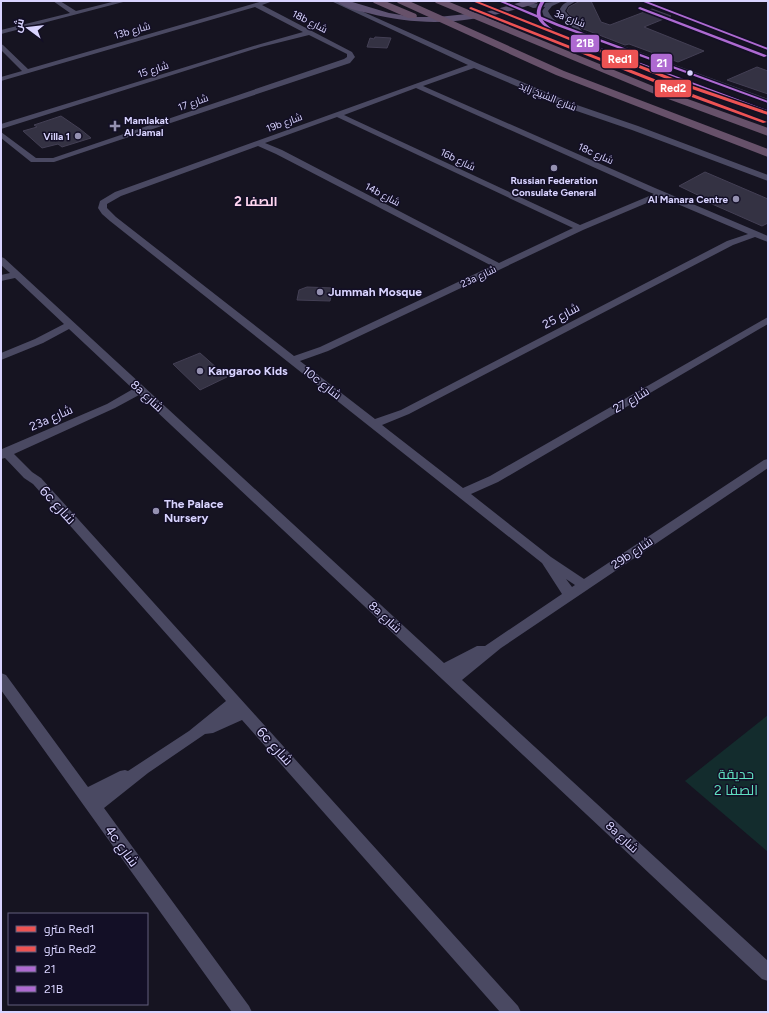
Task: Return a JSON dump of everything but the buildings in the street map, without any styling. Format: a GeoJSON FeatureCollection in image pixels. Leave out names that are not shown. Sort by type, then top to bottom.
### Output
{"type":"FeatureCollection","features":[{"type":"Feature","properties":{"kind":"highway"},"geometry":{"type":"LineString","coordinates":[[377,1],[455,34],[509,51]]}},
{"type":"Feature","properties":{"kind":"highway"},"geometry":{"type":"LineString","coordinates":[[401,1],[509,51],[633,102],[768,153]]}},
{"type":"Feature","properties":{"kind":"highway"},"geometry":{"type":"LineString","coordinates":[[439,1],[642,85],[768,132]]}},
{"type":"Feature","properties":{"kind":"main road"},"geometry":{"type":"LineString","coordinates":[[341,1],[359,9],[379,14],[437,20],[493,14],[534,1]]}},
{"type":"Feature","properties":{"kind":"main road"},"geometry":{"type":"LineString","coordinates":[[362,1],[401,11],[436,14],[474,10],[510,1]]}},
{"type":"Feature","properties":{"kind":"street"},"geometry":{"type":"LineString","coordinates":[[1,31],[124,1]]}},
{"type":"Feature","properties":{"kind":"street","name":"13b شارع"},"geometry":{"type":"LineString","coordinates":[[1,79],[270,1]]}},
{"type":"Feature","properties":{"kind":"street","name":"شارع الشيخ زايد"},"geometry":{"type":"LineString","coordinates":[[334,1],[474,65],[579,109],[635,128],[768,178]]}},
{"type":"Feature","properties":{"kind":"street","name":"3a شارع"},"geometry":{"type":"LineString","coordinates":[[500,1],[558,25],[768,102]]}},
{"type":"Feature","properties":{"kind":"street"},"geometry":{"type":"LineString","coordinates":[[520,1],[533,6],[550,5],[560,1]]}},
{"type":"Feature","properties":{"kind":"street"},"geometry":{"type":"LineString","coordinates":[[573,1],[564,5],[562,11],[581,33]]}},
{"type":"Feature","properties":{"kind":"street"},"geometry":{"type":"LineString","coordinates":[[58,3],[71,13]]}},
{"type":"Feature","properties":{"kind":"street","name":"18b شارع"},"geometry":{"type":"LineString","coordinates":[[256,5],[350,53],[351,58]]}},
{"type":"Feature","properties":{"kind":"street"},"geometry":{"type":"LineString","coordinates":[[550,5],[546,10],[546,14],[558,25]]}},
{"type":"Feature","properties":{"kind":"street","name":"شارع 15"},"geometry":{"type":"LineString","coordinates":[[1,127],[308,32]]}},
{"type":"Feature","properties":{"kind":"street"},"geometry":{"type":"LineString","coordinates":[[1,46],[13,58],[30,70]]}},
{"type":"Feature","properties":{"kind":"street","name":"شارع 17"},"geometry":{"type":"LineString","coordinates":[[1,134],[30,158],[40,161],[61,157],[346,61],[351,58]]}},
{"type":"Feature","properties":{"kind":"street","name":"19b شارع"},"geometry":{"type":"LineString","coordinates":[[103,203],[118,194],[474,65]]}},
{"type":"Feature","properties":{"kind":"street","name":"18c شارع"},"geometry":{"type":"LineString","coordinates":[[417,86],[661,194],[768,239]]}},
{"type":"Feature","properties":{"kind":"street","name":"16b شارع"},"geometry":{"type":"LineString","coordinates":[[340,113],[368,128],[539,210],[576,230]]}},
{"type":"Feature","properties":{"kind":"street","name":"شارع 15"},"geometry":{"type":"LineString","coordinates":[[1,131],[26,120]]}},
{"type":"Feature","properties":{"kind":"street","name":"14b شارع"},"geometry":{"type":"LineString","coordinates":[[267,140],[279,152]]}},
{"type":"Feature","properties":{"kind":"street","name":"14b شارع"},"geometry":{"type":"LineString","coordinates":[[257,143],[279,152],[476,255],[496,268]]}},
{"type":"Feature","properties":{"kind":"street","name":"23a شارع"},"geometry":{"type":"LineString","coordinates":[[634,204],[652,190]]}},
{"type":"Feature","properties":{"kind":"street","name":"23a شارع"},"geometry":{"type":"LineString","coordinates":[[296,363],[576,230],[634,204],[661,194]]}},
{"type":"Feature","properties":{"kind":"street","name":"10c شارع"},"geometry":{"type":"LineString","coordinates":[[103,203],[102,207],[104,211],[113,219],[547,560],[584,585]]}},
{"type":"Feature","properties":{"kind":"street","name":"شارع 25"},"geometry":{"type":"LineString","coordinates":[[730,243],[746,230]]}},
{"type":"Feature","properties":{"kind":"street","name":"شارع 25"},"geometry":{"type":"LineString","coordinates":[[378,427],[730,243],[755,234]]}},
{"type":"Feature","properties":{"kind":"street","name":"8a شارع"},"geometry":{"type":"LineString","coordinates":[[6,271],[74,328],[768,973]]}},
{"type":"Feature","properties":{"kind":"street","name":"شارع 27"},"geometry":{"type":"LineString","coordinates":[[466,496],[483,491],[494,479],[768,320]]}},
{"type":"Feature","properties":{"kind":"street"},"geometry":{"type":"LineString","coordinates":[[1,357],[74,328]]}},
{"type":"Feature","properties":{"kind":"street","name":"23a شارع"},"geometry":{"type":"LineString","coordinates":[[7,452],[142,392]]}},
{"type":"Feature","properties":{"kind":"street","name":"6c شارع"},"geometry":{"type":"LineString","coordinates":[[7,452],[28,475],[37,481],[512,1012]]}},
{"type":"Feature","properties":{"kind":"street","name":"29b شارع"},"geometry":{"type":"LineString","coordinates":[[448,675],[768,463]]}},
{"type":"Feature","properties":{"kind":"street","name":"10c شارع"},"geometry":{"type":"LineString","coordinates":[[547,560],[570,595]]}},
{"type":"Feature","properties":{"kind":"street","name":"4c شارع"},"geometry":{"type":"LineString","coordinates":[[1,679],[243,1012]]}},
{"type":"Feature","properties":{"kind":"street"},"geometry":{"type":"LineString","coordinates":[[89,801],[240,707]]}},
{"type":"Feature","properties":{"kind":"green space","name":"حديقة الصفا 2"},"geometry":{"type":"Polygon","coordinates":[[[768,715],[768,852],[685,781],[768,715]]]}},
{"type":"Feature","properties":{"kind":"metro line","name":"Red1"},"geometry":{"type":"LineString","coordinates":[[474,1],[691,87],[768,114]]}},
{"type":"Feature","properties":{"kind":"metro line","name":"Red2"},"geometry":{"type":"LineString","coordinates":[[471,8],[688,94],[765,122]]}},
{"type":"Feature","properties":{"kind":"transit line","name":"21"},"geometry":{"type":"LineString","coordinates":[[500,1],[558,25],[768,102]]}},
{"type":"Feature","properties":{"kind":"transit line","name":"21B"},"geometry":{"type":"LineString","coordinates":[[543,1],[538,11],[538,15],[542,22],[554,32],[765,110]]}},
{"type":"Feature","properties":{"kind":"transit line","name":"21"},"geometry":{"type":"LineString","coordinates":[[643,1],[768,49]]}},
{"type":"Feature","properties":{"kind":"transit line","name":"21B"},"geometry":{"type":"LineString","coordinates":[[640,8],[765,56]]}},
{"type":"Feature","properties":{"kind":"place","name":"Mamlakat Al Jamal"},"geometry":{"type":"Point","coordinates":[115,126]}},
{"type":"Feature","properties":{"kind":"place","name":"Villa 1"},"geometry":{"type":"Point","coordinates":[78,136]}},
{"type":"Feature","properties":{"kind":"place","name":"Russian Federation Consulate General"},"geometry":{"type":"Point","coordinates":[554,168]}},
{"type":"Feature","properties":{"kind":"place","name":"Al Manara Centre"},"geometry":{"type":"Point","coordinates":[736,199]}},
{"type":"Feature","properties":{"kind":"place","name":"Jummah Mosque"},"geometry":{"type":"Point","coordinates":[320,292]}},
{"type":"Feature","properties":{"kind":"place","name":"Kangaroo Kids"},"geometry":{"type":"Point","coordinates":[200,371]}},
{"type":"Feature","properties":{"kind":"place","name":"The Palace Nursery"},"geometry":{"type":"Point","coordinates":[156,511]}},
{"type":"Feature","properties":{"kind":"district","name":"الصفا 2"},"geometry":{"type":"Point","coordinates":[256,201]}}]}
